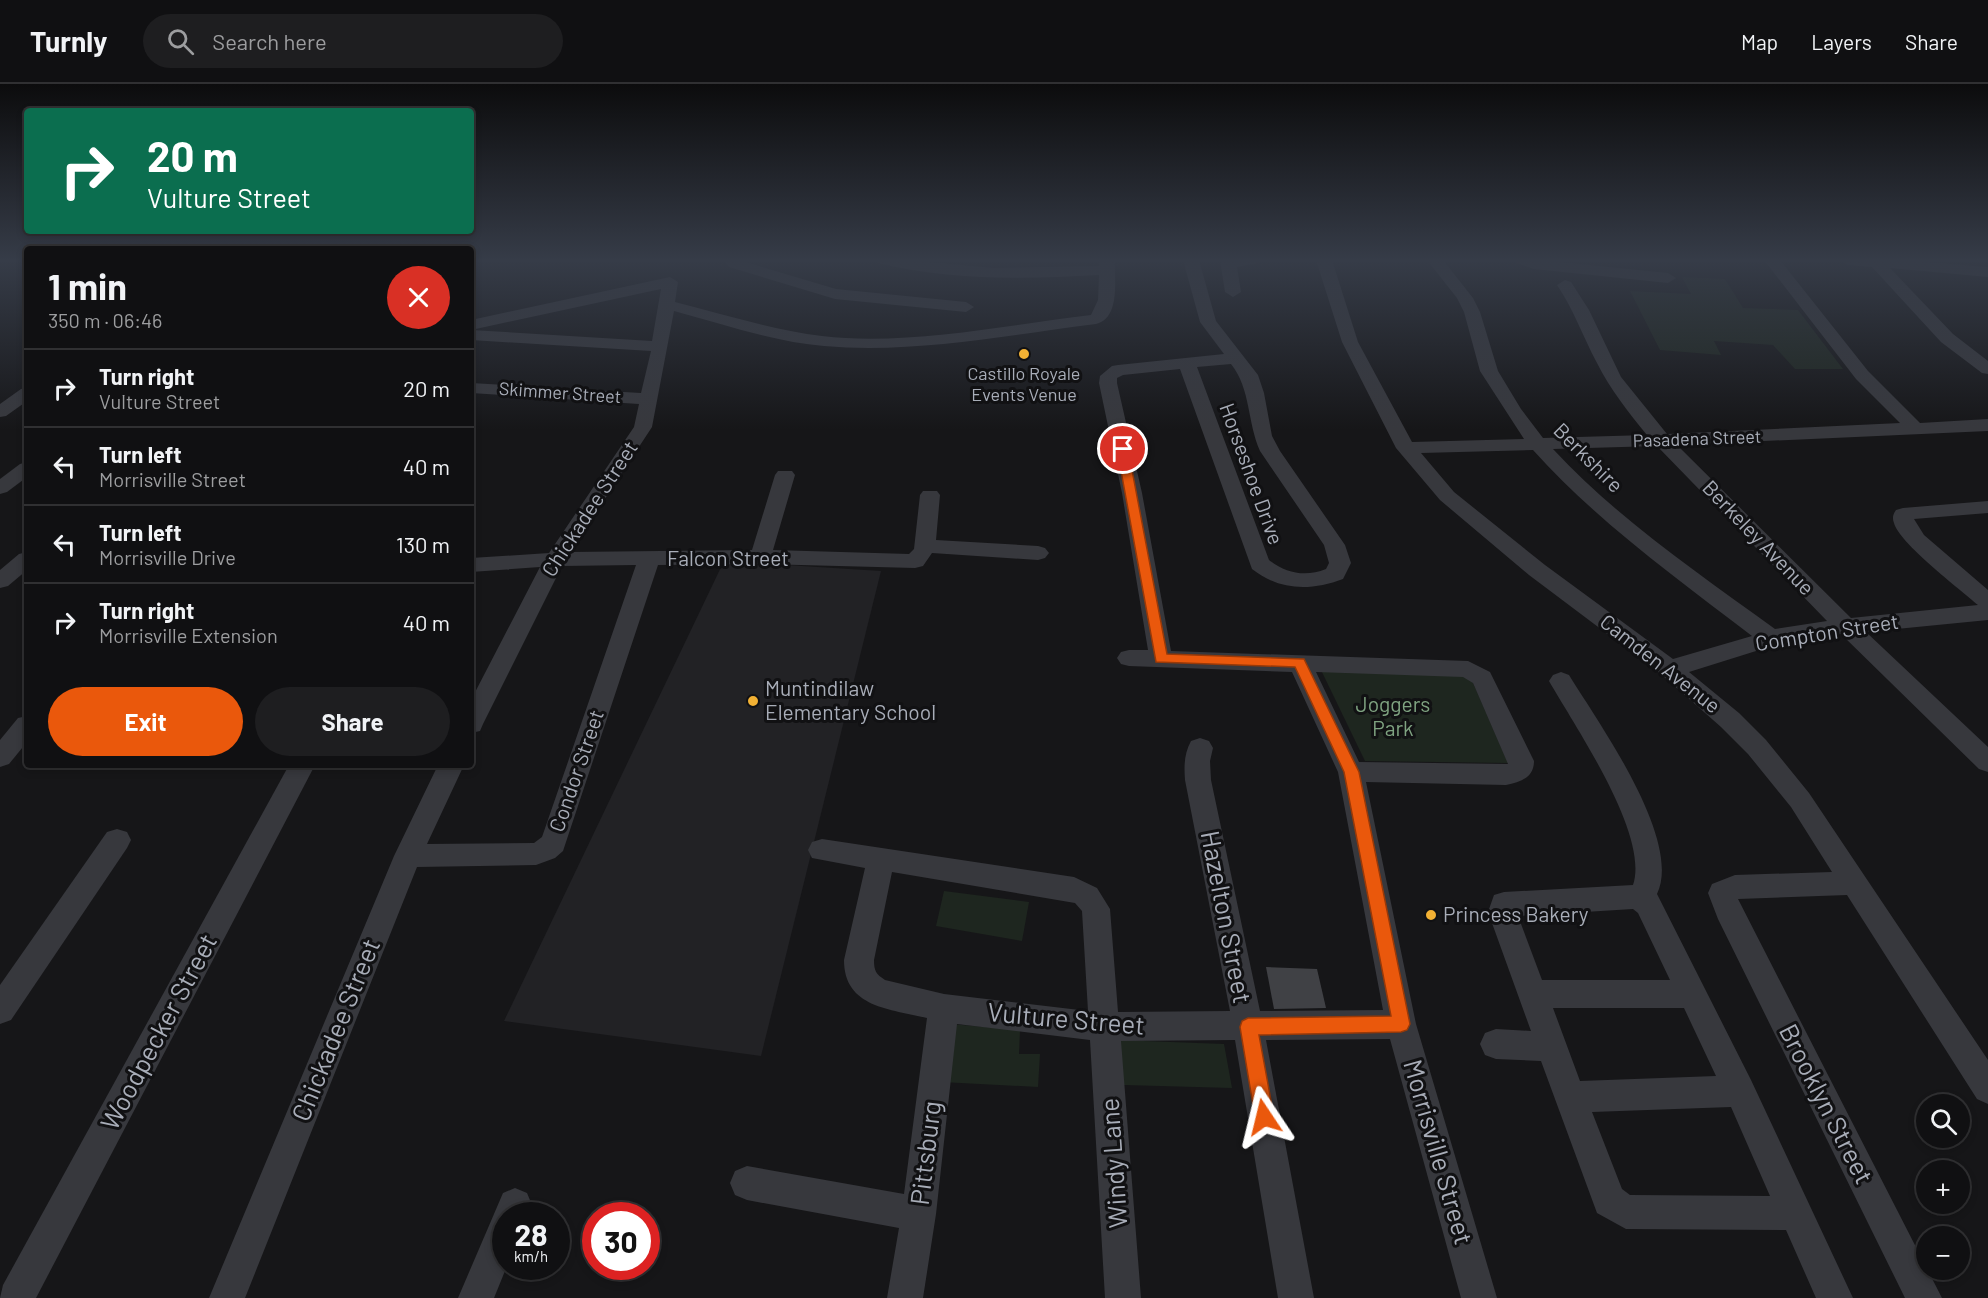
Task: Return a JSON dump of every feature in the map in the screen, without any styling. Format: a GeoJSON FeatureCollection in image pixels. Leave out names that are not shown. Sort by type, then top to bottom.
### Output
{"type":"FeatureCollection","features":[{"type":"Feature","properties":{"kind":"street","name":"Chickadee Street"},"geometry":{"type":"LineString","coordinates":[[474,324],[510,317]]}},
{"type":"Feature","properties":{"kind":"street","name":"Chickadee Street"},"geometry":{"type":"LineString","coordinates":[[474,718],[555,559],[634,443],[643,426],[660,347],[670,317]]}},
{"type":"Feature","properties":{"kind":"street"},"geometry":{"type":"LineString","coordinates":[[711,317],[823,341],[870,343],[926,340],[1096,319],[1098,317]]}},
{"type":"Feature","properties":{"kind":"street","name":"Horseshoe Drive"},"geometry":{"type":"LineString","coordinates":[[1187,363],[1260,564],[1280,578],[1306,582],[1322,580],[1335,574],[1340,563],[1334,545],[1270,451],[1263,436],[1255,393],[1248,375],[1208,322],[1207,317]]}},
{"type":"Feature","properties":{"kind":"street","name":"Camden Avenue"},"geometry":{"type":"LineString","coordinates":[[1342,317],[1350,342],[1406,448],[1447,496],[1537,570],[1670,669],[1730,720],[1765,756],[1800,800],[1988,1088]]}},
{"type":"Feature","properties":{"kind":"street","name":"Berkshire"},"geometry":{"type":"LineString","coordinates":[[1474,317],[1486,365],[1514,411],[1538,444],[1581,489],[1620,523],[1771,639]]}},
{"type":"Feature","properties":{"kind":"street","name":"Berkeley Avenue"},"geometry":{"type":"LineString","coordinates":[[1584,317],[1602,359],[1620,388],[1662,440],[1844,626],[1988,762]]}},
{"type":"Feature","properties":{"kind":"street"},"geometry":{"type":"LineString","coordinates":[[1816,317],[1862,375],[1917,430]]}},
{"type":"Feature","properties":{"kind":"street"},"geometry":{"type":"LineString","coordinates":[[1927,317],[1947,338],[1988,369]]}},
{"type":"Feature","properties":{"kind":"street"},"geometry":{"type":"LineString","coordinates":[[474,335],[660,347]]}},
{"type":"Feature","properties":{"kind":"street"},"geometry":{"type":"LineString","coordinates":[[1161,658],[1132,493],[1108,383],[1112,372],[1237,358]]}},
{"type":"Feature","properties":{"kind":"street","name":"Skimmer Street"},"geometry":{"type":"LineString","coordinates":[[474,388],[648,399]]}},
{"type":"Feature","properties":{"kind":"street"},"geometry":{"type":"LineString","coordinates":[[0,411],[24,395]]}},
{"type":"Feature","properties":{"kind":"street","name":"Pasadena Street"},"geometry":{"type":"LineString","coordinates":[[1406,448],[1917,430],[1988,425]]}},
{"type":"Feature","properties":{"kind":"street"},"geometry":{"type":"LineString","coordinates":[[0,488],[24,470]]}},
{"type":"Feature","properties":{"kind":"street"},"geometry":{"type":"LineString","coordinates":[[760,557],[785,475]]}},
{"type":"Feature","properties":{"kind":"street"},"geometry":{"type":"LineString","coordinates":[[930,495],[924,546],[1038,553]]}},
{"type":"Feature","properties":{"kind":"street"},"geometry":{"type":"LineString","coordinates":[[1988,507],[1904,514],[1904,524],[1917,540],[1988,602]]}},
{"type":"Feature","properties":{"kind":"street","name":"Falcon Street"},"geometry":{"type":"LineString","coordinates":[[474,565],[555,559],[760,557],[908,562],[919,559],[924,546]]}},
{"type":"Feature","properties":{"kind":"street","name":"Condor Street"},"geometry":{"type":"LineString","coordinates":[[408,856],[536,854],[553,843],[649,559]]}},
{"type":"Feature","properties":{"kind":"street"},"geometry":{"type":"LineString","coordinates":[[0,582],[24,562]]}},
{"type":"Feature","properties":{"kind":"street","name":"Compton Street"},"geometry":{"type":"LineString","coordinates":[[1670,669],[1771,639],[1844,626],[1988,612]]}},
{"type":"Feature","properties":{"kind":"street"},"geometry":{"type":"LineString","coordinates":[[1129,658],[1468,669],[1475,671],[1482,678],[1521,761],[1521,767],[1515,773],[1506,776],[1352,772]]}},
{"type":"Feature","properties":{"kind":"street","name":"Morrisville Street"},"geometry":{"type":"LineString","coordinates":[[1300,663],[1352,772],[1401,1024],[1479,1298]]}},
{"type":"Feature","properties":{"kind":"street"},"geometry":{"type":"LineString","coordinates":[[1561,681],[1636,813],[1648,855],[1649,880],[1640,898]]}},
{"type":"Feature","properties":{"kind":"street"},"geometry":{"type":"LineString","coordinates":[[0,757],[24,729]]}},
{"type":"Feature","properties":{"kind":"street","name":"Hazelton Street"},"geometry":{"type":"LineString","coordinates":[[1200,748],[1197,761],[1198,780],[1248,1027],[1296,1298]]}},
{"type":"Feature","properties":{"kind":"street","name":"Woodpecker Street"},"geometry":{"type":"LineString","coordinates":[[15,1298],[300,768]]}},
{"type":"Feature","properties":{"kind":"street","name":"Chickadee Street"},"geometry":{"type":"LineString","coordinates":[[227,1298],[408,856],[450,768]]}},
{"type":"Feature","properties":{"kind":"street"},"geometry":{"type":"LineString","coordinates":[[0,1010],[117,840]]}},
{"type":"Feature","properties":{"kind":"street","name":"Windy Lane"},"geometry":{"type":"LineString","coordinates":[[822,850],[1084,892],[1096,909],[1123,1298]]}},
{"type":"Feature","properties":{"kind":"street","name":"Vulture Street"},"geometry":{"type":"LineString","coordinates":[[881,858],[859,960],[859,975],[866,984],[878,992],[944,1008],[1104,1027],[1401,1024]]}},
{"type":"Feature","properties":{"kind":"street","name":"Brooklyn Street"},"geometry":{"type":"LineString","coordinates":[[1854,883],[1735,887],[1722,893],[1728,910],[1924,1298]]}},
{"type":"Feature","properties":{"kind":"street"},"geometry":{"type":"LineString","coordinates":[[1794,1213],[1626,1212],[1616,1208],[1604,1192],[1502,912],[1504,904],[1640,898],[1648,904],[1740,1090],[1794,1213],[1835,1298]]}},
{"type":"Feature","properties":{"kind":"street"},"geometry":{"type":"LineString","coordinates":[[1533,993],[1691,994]]}},
{"type":"Feature","properties":{"kind":"street","name":"Pittsburg"},"geometry":{"type":"LineString","coordinates":[[905,1298],[919,1214],[944,1008]]}},
{"type":"Feature","properties":{"kind":"street"},"geometry":{"type":"LineString","coordinates":[[1496,1044],[1553,1047]]}},
{"type":"Feature","properties":{"kind":"street"},"geometry":{"type":"LineString","coordinates":[[1571,1097],[1740,1090]]}},
{"type":"Feature","properties":{"kind":"street"},"geometry":{"type":"LineString","coordinates":[[747,1183],[919,1214]]}},
{"type":"Feature","properties":{"kind":"street"},"geometry":{"type":"LineString","coordinates":[[476,1298],[492,1259]]}},
{"type":"Feature","properties":{"kind":"shaded area","name":"Muntindilaw Elementary School"},"geometry":{"type":"Polygon","coordinates":[[[724,561],[881,571],[761,1056],[504,1021],[724,561]]]}},
{"type":"Feature","properties":{"kind":"green space"},"geometry":{"type":"Polygon","coordinates":[[[1643,317],[1803,317],[1843,369],[1795,369],[1773,345],[1714,341],[1721,355],[1660,350],[1643,317]]]}},
{"type":"Feature","properties":{"kind":"green space","name":"Joggers Park"},"geometry":{"type":"Polygon","coordinates":[[[1321,670],[1470,676],[1508,763],[1365,761],[1321,670]]]}},
{"type":"Feature","properties":{"kind":"green space"},"geometry":{"type":"Polygon","coordinates":[[[944,891],[1029,902],[1022,941],[936,926],[944,891]]]}},
{"type":"Feature","properties":{"kind":"green space"},"geometry":{"type":"Polygon","coordinates":[[[950,1024],[1020,1030],[1019,1054],[1040,1054],[1038,1087],[942,1082],[950,1024]]]}},
{"type":"Feature","properties":{"kind":"green space"},"geometry":{"type":"Polygon","coordinates":[[[1118,1040],[1224,1044],[1232,1088],[1124,1085],[1118,1040]]]}},
{"type":"Feature","properties":{"kind":"building"},"geometry":{"type":"Polygon","coordinates":[[[1266,967],[1317,969],[1326,1008],[1274,1009],[1266,967]]]}},
{"type":"Feature","properties":{"kind":"place","name":"Castillo Royale Events Venue"},"geometry":{"type":"Point","coordinates":[1024,354]}},
{"type":"Feature","properties":{"kind":"place","name":"Muntindilaw Elementary School"},"geometry":{"type":"Point","coordinates":[753,701]}},
{"type":"Feature","properties":{"kind":"place","name":"Princess Bakery"},"geometry":{"type":"Point","coordinates":[1431,915]}},
{"type":"Feature","properties":{"kind":"route"},"geometry":{"type":"LineString","coordinates":[[1123,449],[1161,658],[1300,663],[1352,772],[1401,1024],[1248,1027],[1264,1117]]}}]}
